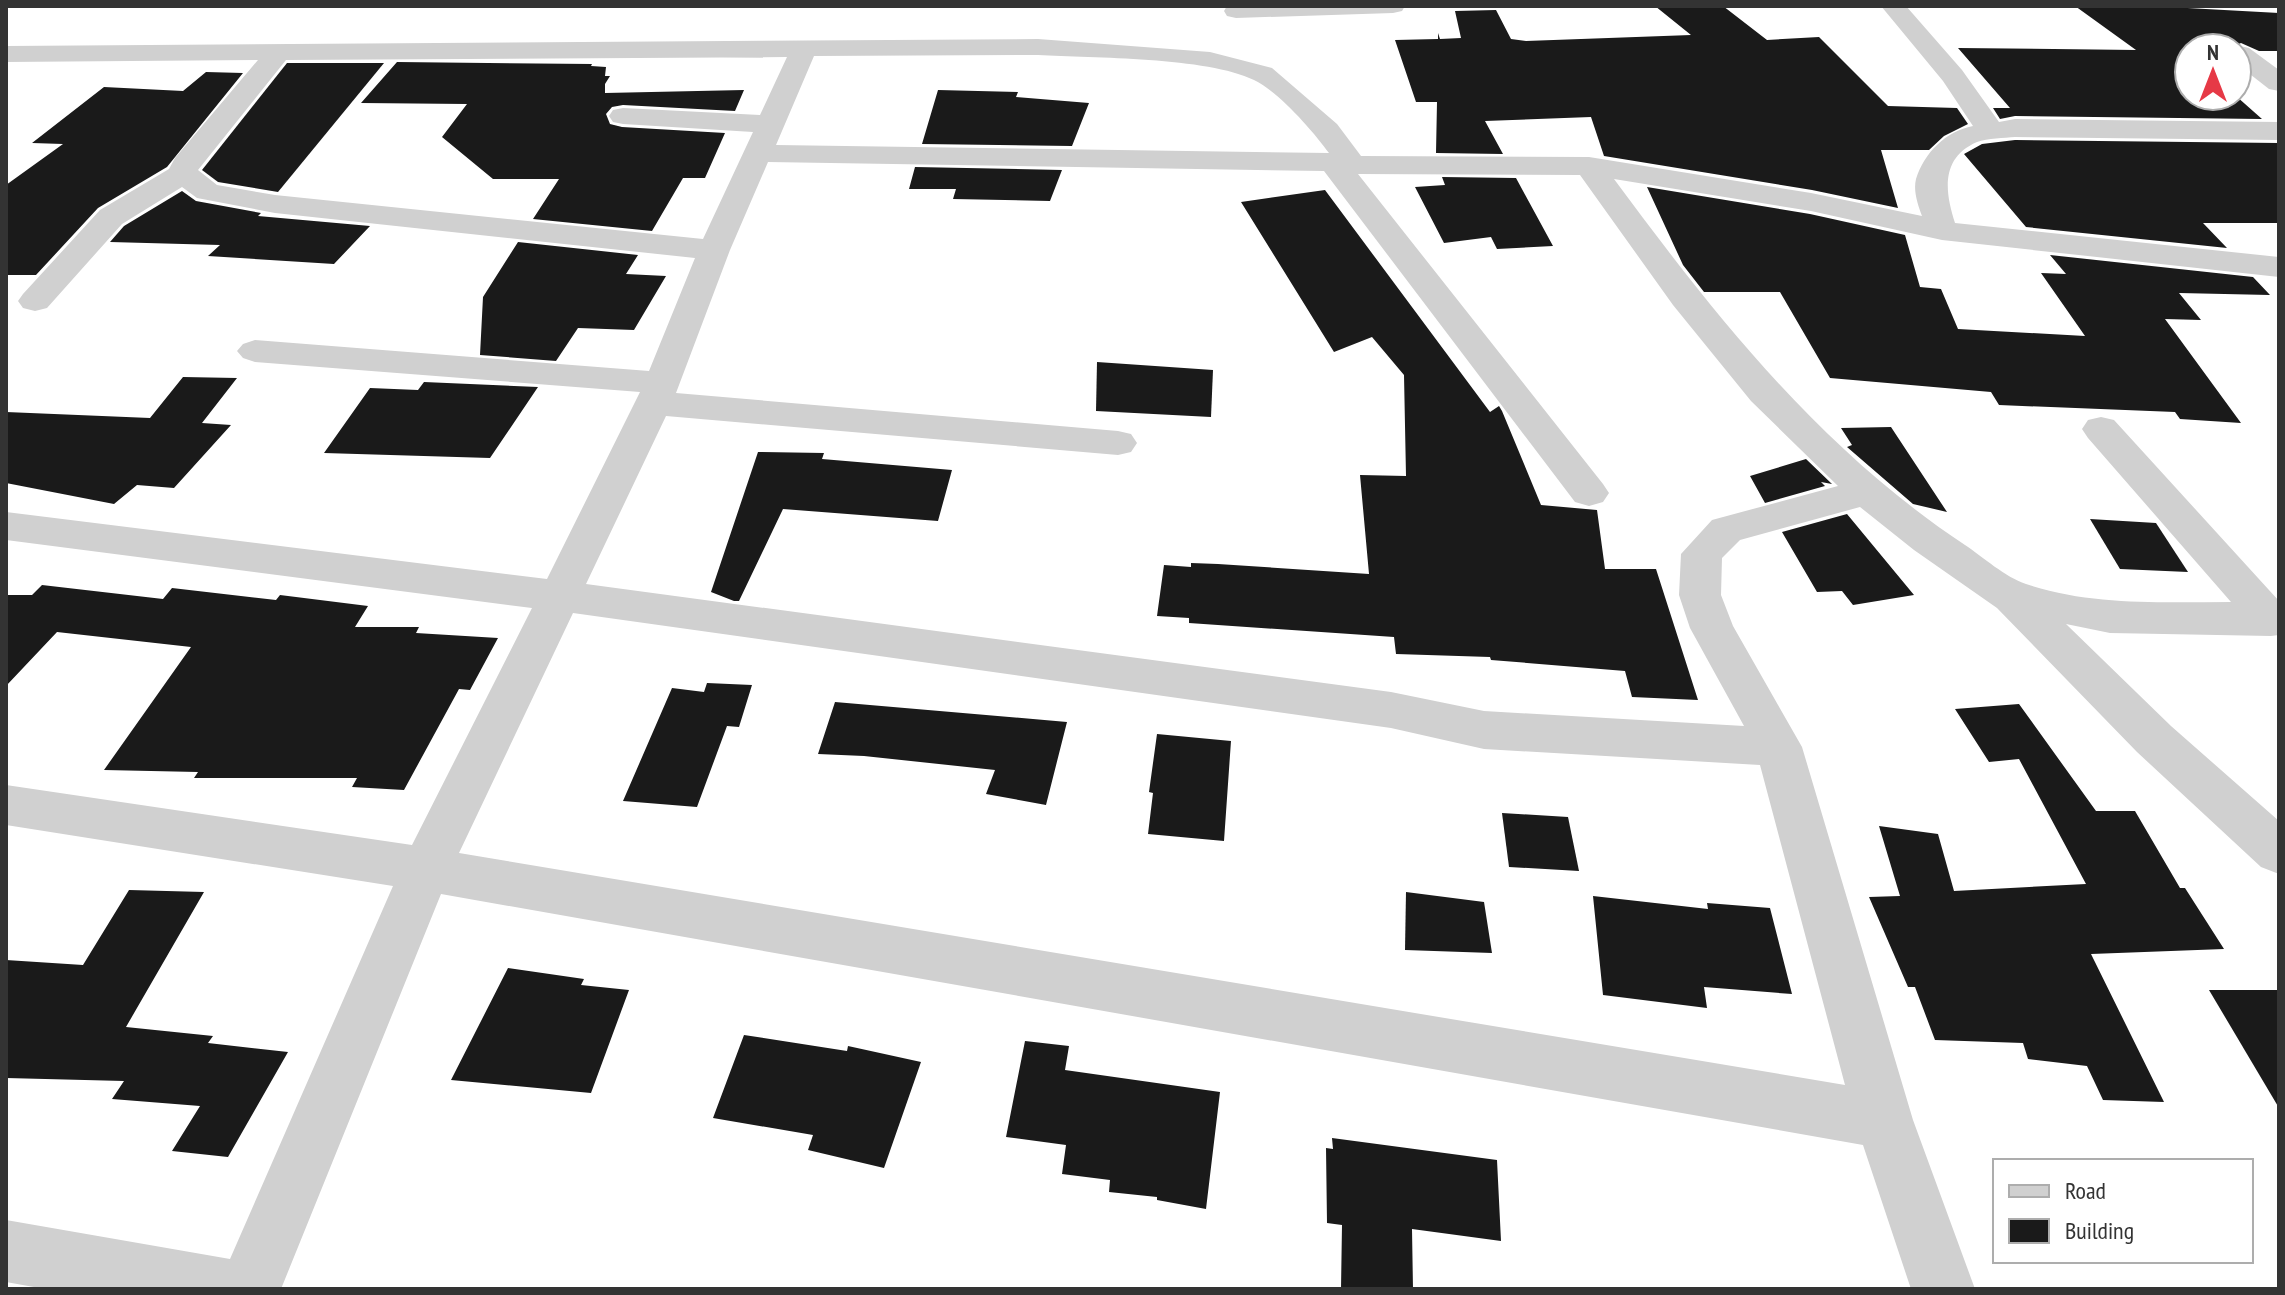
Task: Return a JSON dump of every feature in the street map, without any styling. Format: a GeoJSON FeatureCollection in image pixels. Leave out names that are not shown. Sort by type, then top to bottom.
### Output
{"type":"FeatureCollection","features":[{"type":"Feature","properties":{"kind":"street"},"geometry":{"type":"LineString","coordinates":[[1210,60],[1233,23],[1234,9],[1393,6]]}},
{"type":"Feature","properties":{"kind":"street"},"geometry":{"type":"LineString","coordinates":[[1893,6],[1953,76],[1991,131]]}},
{"type":"Feature","properties":{"kind":"street"},"geometry":{"type":"LineString","coordinates":[[6,54],[1038,47],[1210,60],[1263,74],[1327,130],[1343,164],[1589,493]]}},
{"type":"Feature","properties":{"kind":"street"},"geometry":{"type":"LineString","coordinates":[[249,1289],[426,869],[658,393],[714,250],[804,49]]}},
{"type":"Feature","properties":{"kind":"street"},"geometry":{"type":"LineString","coordinates":[[35,301],[111,217],[183,173],[185,164],[279,52]]}},
{"type":"Feature","properties":{"kind":"street"},"geometry":{"type":"LineString","coordinates":[[2253,64],[2279,83]]}},
{"type":"Feature","properties":{"kind":"street"},"geometry":{"type":"LineString","coordinates":[[623,116],[764,138],[1343,164],[1589,166],[1811,202],[1942,231],[2279,267]]}},
{"type":"Feature","properties":{"kind":"street"},"geometry":{"type":"LineString","coordinates":[[1942,231],[1931,196],[1931,180],[1945,152],[1969,135],[2015,128],[2144,127],[2279,131]]}},
{"type":"Feature","properties":{"kind":"street"},"geometry":{"type":"LineString","coordinates":[[1589,166],[1685,298],[1764,393],[1867,492],[1928,540],[2012,597],[2154,739],[2279,852]]}},
{"type":"Feature","properties":{"kind":"street"},"geometry":{"type":"LineString","coordinates":[[183,173],[208,192],[275,204],[714,250]]}},
{"type":"Feature","properties":{"kind":"street"},"geometry":{"type":"LineString","coordinates":[[255,351],[352,356],[1118,443]]}},
{"type":"Feature","properties":{"kind":"street"},"geometry":{"type":"LineString","coordinates":[[2101,429],[2275,619]]}},
{"type":"Feature","properties":{"kind":"street"},"geometry":{"type":"LineString","coordinates":[[1867,492],[1726,530],[1702,554],[1700,595],[1712,628],[1779,747],[1884,1120],[1943,1289]]}},
{"type":"Feature","properties":{"kind":"street"},"geometry":{"type":"LineString","coordinates":[[6,526],[560,596],[1391,710],[1484,730],[1779,747]]}},
{"type":"Feature","properties":{"kind":"street"},"geometry":{"type":"LineString","coordinates":[[2012,597],[2110,617],[2275,619]]}},
{"type":"Feature","properties":{"kind":"street"},"geometry":{"type":"LineString","coordinates":[[6,805],[426,869],[1884,1120]]}},
{"type":"Feature","properties":{"kind":"street"},"geometry":{"type":"LineString","coordinates":[[6,1251],[225,1289]]}},
{"type":"Feature","properties":{"kind":"building"},"geometry":{"type":"Polygon","coordinates":[[[1655,6],[1723,6],[1767,40],[1819,37],[1888,106],[1957,108],[1968,124],[1944,136],[1929,150],[1881,150],[1898,208],[1812,190],[1604,156],[1591,117],[1485,121],[1503,154],[1436,153],[1437,102],[1416,102],[1395,40],[1438,39],[1438,33],[1440,39],[1461,38],[1455,11],[1496,10],[1511,39],[1526,41],[1691,35],[1655,6]]]}},
{"type":"Feature","properties":{"kind":"building"},"geometry":{"type":"Polygon","coordinates":[[[2075,6],[2151,6],[2279,13],[2279,51],[2253,48],[2253,32],[2173,32],[2173,112],[2253,111],[2262,119],[2015,116],[2000,119],[1993,108],[2010,108],[1958,48],[2136,50],[2075,6]]]}},
{"type":"Feature","properties":{"kind":"building"},"geometry":{"type":"Polygon","coordinates":[[[397,62],[592,64],[606,67],[605,76],[610,76],[605,84],[605,93],[744,90],[735,111],[623,105],[612,107],[606,114],[610,124],[622,127],[725,133],[705,178],[683,178],[652,231],[533,219],[559,179],[493,179],[442,137],[467,104],[361,103],[397,62]]]}},
{"type":"Feature","properties":{"kind":"building"},"geometry":{"type":"Polygon","coordinates":[[[287,63],[384,63],[278,192],[218,182],[202,170],[287,63]]]}},
{"type":"Feature","properties":{"kind":"building"},"geometry":{"type":"Polygon","coordinates":[[[206,72],[243,73],[167,167],[98,208],[36,275],[6,275],[6,185],[63,144],[32,143],[104,87],[183,91],[206,72]]]}},
{"type":"Feature","properties":{"kind":"building"},"geometry":{"type":"Polygon","coordinates":[[[938,90],[1018,92],[1016,97],[1089,103],[1072,146],[922,144],[938,90]]]}},
{"type":"Feature","properties":{"kind":"building"},"geometry":{"type":"Polygon","coordinates":[[[2015,140],[2279,143],[2279,223],[2203,223],[2227,248],[2026,227],[1964,154],[1982,144],[2015,140]]]}},
{"type":"Feature","properties":{"kind":"building"},"geometry":{"type":"Polygon","coordinates":[[[915,167],[1062,170],[1050,201],[953,199],[956,189],[909,189],[915,167]]]}},
{"type":"Feature","properties":{"kind":"building"},"geometry":{"type":"Polygon","coordinates":[[[1442,177],[1516,178],[1553,246],[1497,249],[1491,237],[1444,243],[1415,187],[1445,185],[1442,177]]]}},
{"type":"Feature","properties":{"kind":"building"},"geometry":{"type":"Polygon","coordinates":[[[1647,187],[1810,214],[1905,235],[1920,287],[1941,289],[1958,329],[2085,336],[2041,273],[2066,274],[2050,255],[2253,277],[2270,295],[2179,293],[2201,320],[2165,319],[2241,423],[2180,419],[2175,412],[1999,405],[1991,392],[1830,378],[1780,292],[1704,292],[1683,265],[1647,187]]]}},
{"type":"Feature","properties":{"kind":"building"},"geometry":{"type":"Polygon","coordinates":[[[1325,190],[1490,412],[1499,406],[1541,505],[1597,510],[1605,569],[1656,569],[1698,700],[1632,697],[1625,671],[1491,660],[1490,657],[1396,654],[1394,637],[1189,623],[1189,618],[1157,616],[1164,565],[1191,567],[1191,563],[1218,564],[1369,574],[1360,475],[1406,476],[1404,375],[1372,337],[1334,352],[1241,202],[1325,190]]]}},
{"type":"Feature","properties":{"kind":"building"},"geometry":{"type":"Polygon","coordinates":[[[182,191],[196,201],[261,213],[258,216],[370,226],[334,264],[208,256],[220,245],[110,242],[124,226],[182,191]]]}},
{"type":"Feature","properties":{"kind":"building"},"geometry":{"type":"Polygon","coordinates":[[[518,242],[638,255],[626,274],[666,276],[634,330],[578,328],[556,361],[480,355],[483,297],[518,242]]]}},
{"type":"Feature","properties":{"kind":"building"},"geometry":{"type":"Polygon","coordinates":[[[1097,362],[1213,370],[1211,417],[1096,411],[1097,362]]]}},
{"type":"Feature","properties":{"kind":"building"},"geometry":{"type":"Polygon","coordinates":[[[183,377],[237,378],[202,423],[231,425],[174,488],[137,485],[114,504],[6,483],[6,412],[150,418],[183,377]]]}},
{"type":"Feature","properties":{"kind":"building"},"geometry":{"type":"Polygon","coordinates":[[[424,382],[538,387],[490,458],[324,453],[370,388],[418,390],[424,382]]]}},
{"type":"Feature","properties":{"kind":"building"},"geometry":{"type":"Polygon","coordinates":[[[1891,427],[1947,512],[1913,504],[1847,447],[1852,445],[1841,428],[1891,427]]]}},
{"type":"Feature","properties":{"kind":"building"},"geometry":{"type":"Polygon","coordinates":[[[758,452],[824,453],[822,459],[952,470],[938,521],[783,509],[739,601],[734,601],[711,592],[758,452]]]}},
{"type":"Feature","properties":{"kind":"building"},"geometry":{"type":"Polygon","coordinates":[[[1806,459],[1832,484],[1821,482],[1825,486],[1765,503],[1750,476],[1806,459]]]}},
{"type":"Feature","properties":{"kind":"building"},"geometry":{"type":"Polygon","coordinates":[[[1847,514],[1914,595],[1853,605],[1842,591],[1817,592],[1782,532],[1847,514]]]}},
{"type":"Feature","properties":{"kind":"building"},"geometry":{"type":"Polygon","coordinates":[[[2090,519],[2156,523],[2188,572],[2120,569],[2090,519]]]}},
{"type":"Feature","properties":{"kind":"building"},"geometry":{"type":"Polygon","coordinates":[[[42,585],[163,599],[172,588],[276,600],[280,595],[368,606],[355,627],[419,627],[416,633],[498,638],[470,690],[459,689],[404,790],[352,787],[357,778],[194,778],[198,772],[104,770],[191,647],[57,632],[6,686],[6,595],[32,595],[42,585]]]}},
{"type":"Feature","properties":{"kind":"building"},"geometry":{"type":"Polygon","coordinates":[[[707,683],[752,685],[739,727],[727,726],[697,807],[623,801],[672,688],[704,692],[707,683]]]}},
{"type":"Feature","properties":{"kind":"building"},"geometry":{"type":"Polygon","coordinates":[[[835,702],[1067,722],[1046,805],[986,794],[995,770],[818,754],[835,702]]]}},
{"type":"Feature","properties":{"kind":"building"},"geometry":{"type":"Polygon","coordinates":[[[2019,704],[2096,811],[2135,811],[2180,888],[2185,888],[2224,949],[2091,954],[2164,1102],[2103,1100],[2087,1066],[2028,1059],[2023,1043],[1935,1040],[1915,987],[1908,987],[1869,897],[1900,896],[1879,826],[1938,834],[1954,891],[2086,884],[2019,759],[1989,762],[1955,709],[2019,704]]]}},
{"type":"Feature","properties":{"kind":"building"},"geometry":{"type":"Polygon","coordinates":[[[1157,734],[1231,741],[1224,841],[1148,834],[1153,793],[1149,792],[1157,734]]]}},
{"type":"Feature","properties":{"kind":"building"},"geometry":{"type":"Polygon","coordinates":[[[1502,813],[1568,817],[1579,871],[1509,867],[1502,813]]]}},
{"type":"Feature","properties":{"kind":"building"},"geometry":{"type":"Polygon","coordinates":[[[129,890],[204,892],[126,1027],[213,1036],[208,1043],[288,1052],[228,1157],[172,1151],[200,1106],[112,1099],[124,1081],[6,1078],[6,960],[83,965],[129,890]]]}},
{"type":"Feature","properties":{"kind":"building"},"geometry":{"type":"Polygon","coordinates":[[[1406,892],[1484,902],[1492,953],[1405,950],[1406,892]]]}},
{"type":"Feature","properties":{"kind":"building"},"geometry":{"type":"Polygon","coordinates":[[[1593,896],[1708,909],[1707,903],[1770,908],[1792,994],[1704,987],[1707,1008],[1603,995],[1593,896]]]}},
{"type":"Feature","properties":{"kind":"building"},"geometry":{"type":"Polygon","coordinates":[[[508,968],[584,979],[581,985],[629,990],[591,1093],[451,1080],[508,968]]]}},
{"type":"Feature","properties":{"kind":"building"},"geometry":{"type":"Polygon","coordinates":[[[2209,990],[2279,990],[2279,1108],[2209,990]]]}},
{"type":"Feature","properties":{"kind":"building"},"geometry":{"type":"Polygon","coordinates":[[[744,1035],[847,1051],[848,1046],[921,1062],[884,1168],[808,1150],[813,1135],[713,1118],[744,1035]]]}},
{"type":"Feature","properties":{"kind":"building"},"geometry":{"type":"Polygon","coordinates":[[[1025,1041],[1069,1046],[1065,1070],[1220,1092],[1206,1209],[1157,1200],[1157,1197],[1109,1192],[1110,1180],[1062,1174],[1066,1145],[1006,1137],[1025,1041]]]}},
{"type":"Feature","properties":{"kind":"building"},"geometry":{"type":"Polygon","coordinates":[[[1332,1138],[1497,1160],[1501,1241],[1412,1229],[1413,1289],[1341,1289],[1342,1225],[1327,1223],[1326,1148],[1333,1149],[1332,1138]]]}}]}
